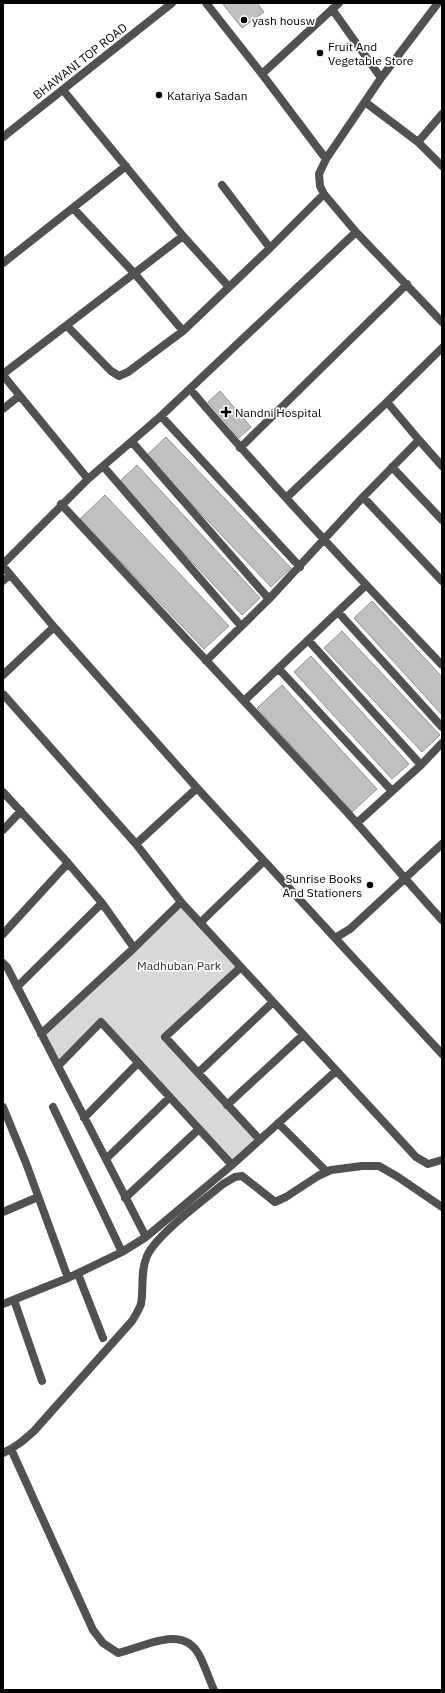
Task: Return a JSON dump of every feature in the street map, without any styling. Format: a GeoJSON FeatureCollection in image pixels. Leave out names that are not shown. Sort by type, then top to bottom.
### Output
{"type":"FeatureCollection","features":[{"type":"Feature","properties":{"kind":"street","name":"BHAWANI TOP ROAD"},"geometry":{"type":"LineString","coordinates":[[3,137],[172,3]]}},
{"type":"Feature","properties":{"kind":"street"},"geometry":{"type":"LineString","coordinates":[[206,3],[326,159]]}},
{"type":"Feature","properties":{"kind":"street"},"geometry":{"type":"LineString","coordinates":[[262,74],[339,3]]}},
{"type":"Feature","properties":{"kind":"street"},"geometry":{"type":"LineString","coordinates":[[438,3],[381,78],[326,159],[319,174],[320,186],[324,194],[356,232],[442,322]]}},
{"type":"Feature","properties":{"kind":"street"},"geometry":{"type":"LineString","coordinates":[[332,9],[381,78]]}},
{"type":"Feature","properties":{"kind":"street"},"geometry":{"type":"LineString","coordinates":[[63,90],[183,236],[229,287]]}},
{"type":"Feature","properties":{"kind":"street"},"geometry":{"type":"LineString","coordinates":[[365,102],[418,142],[442,166]]}},
{"type":"Feature","properties":{"kind":"street"},"geometry":{"type":"LineString","coordinates":[[418,142],[442,114]]}},
{"type":"Feature","properties":{"kind":"street"},"geometry":{"type":"LineString","coordinates":[[3,263],[126,166]]}},
{"type":"Feature","properties":{"kind":"street"},"geometry":{"type":"LineString","coordinates":[[222,185],[270,248]]}},
{"type":"Feature","properties":{"kind":"street"},"geometry":{"type":"LineString","coordinates":[[67,326],[111,372],[119,376],[128,372],[183,331],[324,194]]}},
{"type":"Feature","properties":{"kind":"street"},"geometry":{"type":"LineString","coordinates":[[73,208],[135,274],[183,331]]}},
{"type":"Feature","properties":{"kind":"street"},"geometry":{"type":"LineString","coordinates":[[356,232],[161,416],[61,504],[3,565],[54,627],[197,788],[442,1054]]}},
{"type":"Feature","properties":{"kind":"street"},"geometry":{"type":"LineString","coordinates":[[88,479],[3,375],[183,236]]}},
{"type":"Feature","properties":{"kind":"street"},"geometry":{"type":"LineString","coordinates":[[240,448],[407,284]]}},
{"type":"Feature","properties":{"kind":"street"},"geometry":{"type":"LineString","coordinates":[[286,498],[442,348]]}},
{"type":"Feature","properties":{"kind":"street"},"geometry":{"type":"LineString","coordinates":[[190,389],[240,448],[323,540],[442,666]]}},
{"type":"Feature","properties":{"kind":"street"},"geometry":{"type":"LineString","coordinates":[[3,409],[19,396]]}},
{"type":"Feature","properties":{"kind":"street"},"geometry":{"type":"LineString","coordinates":[[387,402],[442,466]]}},
{"type":"Feature","properties":{"kind":"street"},"geometry":{"type":"LineString","coordinates":[[161,416],[300,567]]}},
{"type":"Feature","properties":{"kind":"street"},"geometry":{"type":"LineString","coordinates":[[206,661],[300,567],[363,497],[419,440]]}},
{"type":"Feature","properties":{"kind":"street"},"geometry":{"type":"LineString","coordinates":[[132,442],[269,599]]}},
{"type":"Feature","properties":{"kind":"street"},"geometry":{"type":"LineString","coordinates":[[103,466],[241,626]]}},
{"type":"Feature","properties":{"kind":"street"},"geometry":{"type":"LineString","coordinates":[[392,467],[442,520]]}},
{"type":"Feature","properties":{"kind":"street"},"geometry":{"type":"LineString","coordinates":[[363,497],[442,581]]}},
{"type":"Feature","properties":{"kind":"street"},"geometry":{"type":"LineString","coordinates":[[61,504],[206,661],[245,700],[357,823],[405,880],[442,920]]}},
{"type":"Feature","properties":{"kind":"street"},"geometry":{"type":"LineString","coordinates":[[3,581],[10,574]]}},
{"type":"Feature","properties":{"kind":"street"},"geometry":{"type":"LineString","coordinates":[[245,700],[366,585]]}},
{"type":"Feature","properties":{"kind":"street"},"geometry":{"type":"LineString","coordinates":[[338,612],[442,727]]}},
{"type":"Feature","properties":{"kind":"street"},"geometry":{"type":"LineString","coordinates":[[3,675],[54,627]]}},
{"type":"Feature","properties":{"kind":"street"},"geometry":{"type":"LineString","coordinates":[[308,640],[421,765]]}},
{"type":"Feature","properties":{"kind":"street"},"geometry":{"type":"LineString","coordinates":[[279,669],[392,791]]}},
{"type":"Feature","properties":{"kind":"street"},"geometry":{"type":"LineString","coordinates":[[3,694],[136,844],[181,902],[416,1157],[428,1164],[442,1160]]}},
{"type":"Feature","properties":{"kind":"street"},"geometry":{"type":"LineString","coordinates":[[357,823],[421,765],[442,743]]}},
{"type":"Feature","properties":{"kind":"street"},"geometry":{"type":"LineString","coordinates":[[136,844],[197,788]]}},
{"type":"Feature","properties":{"kind":"street"},"geometry":{"type":"LineString","coordinates":[[3,792],[68,863],[102,903],[134,948]]}},
{"type":"Feature","properties":{"kind":"street"},"geometry":{"type":"LineString","coordinates":[[3,830],[21,811]]}},
{"type":"Feature","properties":{"kind":"street"},"geometry":{"type":"LineString","coordinates":[[335,938],[350,929],[405,880],[442,844]]}},
{"type":"Feature","properties":{"kind":"street"},"geometry":{"type":"LineString","coordinates":[[200,922],[264,861]]}},
{"type":"Feature","properties":{"kind":"street"},"geometry":{"type":"LineString","coordinates":[[3,934],[68,863]]}},
{"type":"Feature","properties":{"kind":"street"},"geometry":{"type":"LineString","coordinates":[[41,1034],[134,948],[181,902]]}},
{"type":"Feature","properties":{"kind":"street"},"geometry":{"type":"LineString","coordinates":[[17,987],[102,903]]}},
{"type":"Feature","properties":{"kind":"street"},"geometry":{"type":"LineString","coordinates":[[3,963],[7,967],[146,1237]]}},
{"type":"Feature","properties":{"kind":"street"},"geometry":{"type":"LineString","coordinates":[[241,968],[166,1037],[260,1140]]}},
{"type":"Feature","properties":{"kind":"street"},"geometry":{"type":"LineString","coordinates":[[198,1073],[273,1002]]}},
{"type":"Feature","properties":{"kind":"street"},"geometry":{"type":"LineString","coordinates":[[58,1066],[101,1022],[232,1165]]}},
{"type":"Feature","properties":{"kind":"street"},"geometry":{"type":"LineString","coordinates":[[227,1105],[303,1035]]}},
{"type":"Feature","properties":{"kind":"street"},"geometry":{"type":"LineString","coordinates":[[84,1118],[138,1062]]}},
{"type":"Feature","properties":{"kind":"street"},"geometry":{"type":"LineString","coordinates":[[3,1304],[78,1274],[122,1252],[146,1237],[232,1165],[336,1071]]}},
{"type":"Feature","properties":{"kind":"street"},"geometry":{"type":"LineString","coordinates":[[106,1159],[170,1097]]}},
{"type":"Feature","properties":{"kind":"street"},"geometry":{"type":"LineString","coordinates":[[3,1107],[26,1163],[68,1278]]}},
{"type":"Feature","properties":{"kind":"street"},"geometry":{"type":"LineString","coordinates":[[53,1107],[122,1252]]}},
{"type":"Feature","properties":{"kind":"street"},"geometry":{"type":"LineString","coordinates":[[278,1122],[327,1172]]}},
{"type":"Feature","properties":{"kind":"street"},"geometry":{"type":"LineString","coordinates":[[125,1198],[199,1129]]}},
{"type":"Feature","properties":{"kind":"street"},"geometry":{"type":"LineString","coordinates":[[3,1453],[24,1441],[34,1431],[132,1321],[140,1306],[142,1292],[141,1277],[147,1256],[156,1242],[223,1184],[235,1177],[242,1176],[275,1202],[327,1172],[362,1166],[379,1166],[442,1207]]}},
{"type":"Feature","properties":{"kind":"street"},"geometry":{"type":"LineString","coordinates":[[3,1212],[38,1197]]}},
{"type":"Feature","properties":{"kind":"street"},"geometry":{"type":"LineString","coordinates":[[78,1274],[103,1338]]}},
{"type":"Feature","properties":{"kind":"street"},"geometry":{"type":"LineString","coordinates":[[14,1300],[42,1380]]}},
{"type":"Feature","properties":{"kind":"street"},"geometry":{"type":"LineString","coordinates":[[11,1449],[93,1630],[103,1643],[111,1650],[118,1653],[158,1641],[174,1638],[185,1640],[192,1645],[198,1653],[214,1690]]}},
{"type":"Feature","properties":{"kind":"green space","name":"Madhuban Park"},"geometry":{"type":"Polygon","coordinates":[[[181,902],[241,967],[166,1037],[260,1140],[232,1165],[101,1022],[58,1066],[41,1034],[181,902]]]}},
{"type":"Feature","properties":{"kind":"building","name":"yash housw"},"geometry":{"type":"Polygon","coordinates":[[[222,3],[257,3],[264,12],[242,28],[222,3]]]}},
{"type":"Feature","properties":{"kind":"building"},"geometry":{"type":"Polygon","coordinates":[[[220,391],[251,427],[239,438],[208,402],[220,391]]]}},
{"type":"Feature","properties":{"kind":"building"},"geometry":{"type":"Polygon","coordinates":[[[166,437],[291,568],[271,587],[146,456],[166,437]]]}},
{"type":"Feature","properties":{"kind":"building"},"geometry":{"type":"Polygon","coordinates":[[[137,465],[260,598],[242,615],[118,483],[137,465]]]}},
{"type":"Feature","properties":{"kind":"building"},"geometry":{"type":"Polygon","coordinates":[[[105,495],[229,626],[204,649],[80,519],[105,495]]]}},
{"type":"Feature","properties":{"kind":"building"},"geometry":{"type":"Polygon","coordinates":[[[372,601],[442,677],[442,715],[354,618],[372,601]]]}},
{"type":"Feature","properties":{"kind":"building"},"geometry":{"type":"Polygon","coordinates":[[[342,631],[440,735],[422,752],[324,648],[342,631]]]}},
{"type":"Feature","properties":{"kind":"building"},"geometry":{"type":"Polygon","coordinates":[[[311,656],[409,764],[392,779],[294,672],[311,656]]]}},
{"type":"Feature","properties":{"kind":"building"},"geometry":{"type":"Polygon","coordinates":[[[282,685],[377,789],[352,812],[257,708],[282,685]]]}},
{"type":"Feature","properties":{"kind":"place","name":"yash housw"},"geometry":{"type":"Point","coordinates":[244,20]}},
{"type":"Feature","properties":{"kind":"place","name":"Fruit And Vegetable Store"},"geometry":{"type":"Point","coordinates":[320,53]}},
{"type":"Feature","properties":{"kind":"place","name":"Katariya Sadan"},"geometry":{"type":"Point","coordinates":[159,95]}},
{"type":"Feature","properties":{"kind":"place","name":"Nandni Hospital"},"geometry":{"type":"Point","coordinates":[226,412]}},
{"type":"Feature","properties":{"kind":"place","name":"Sunrise Books And Stationers"},"geometry":{"type":"Point","coordinates":[370,885]}}]}
